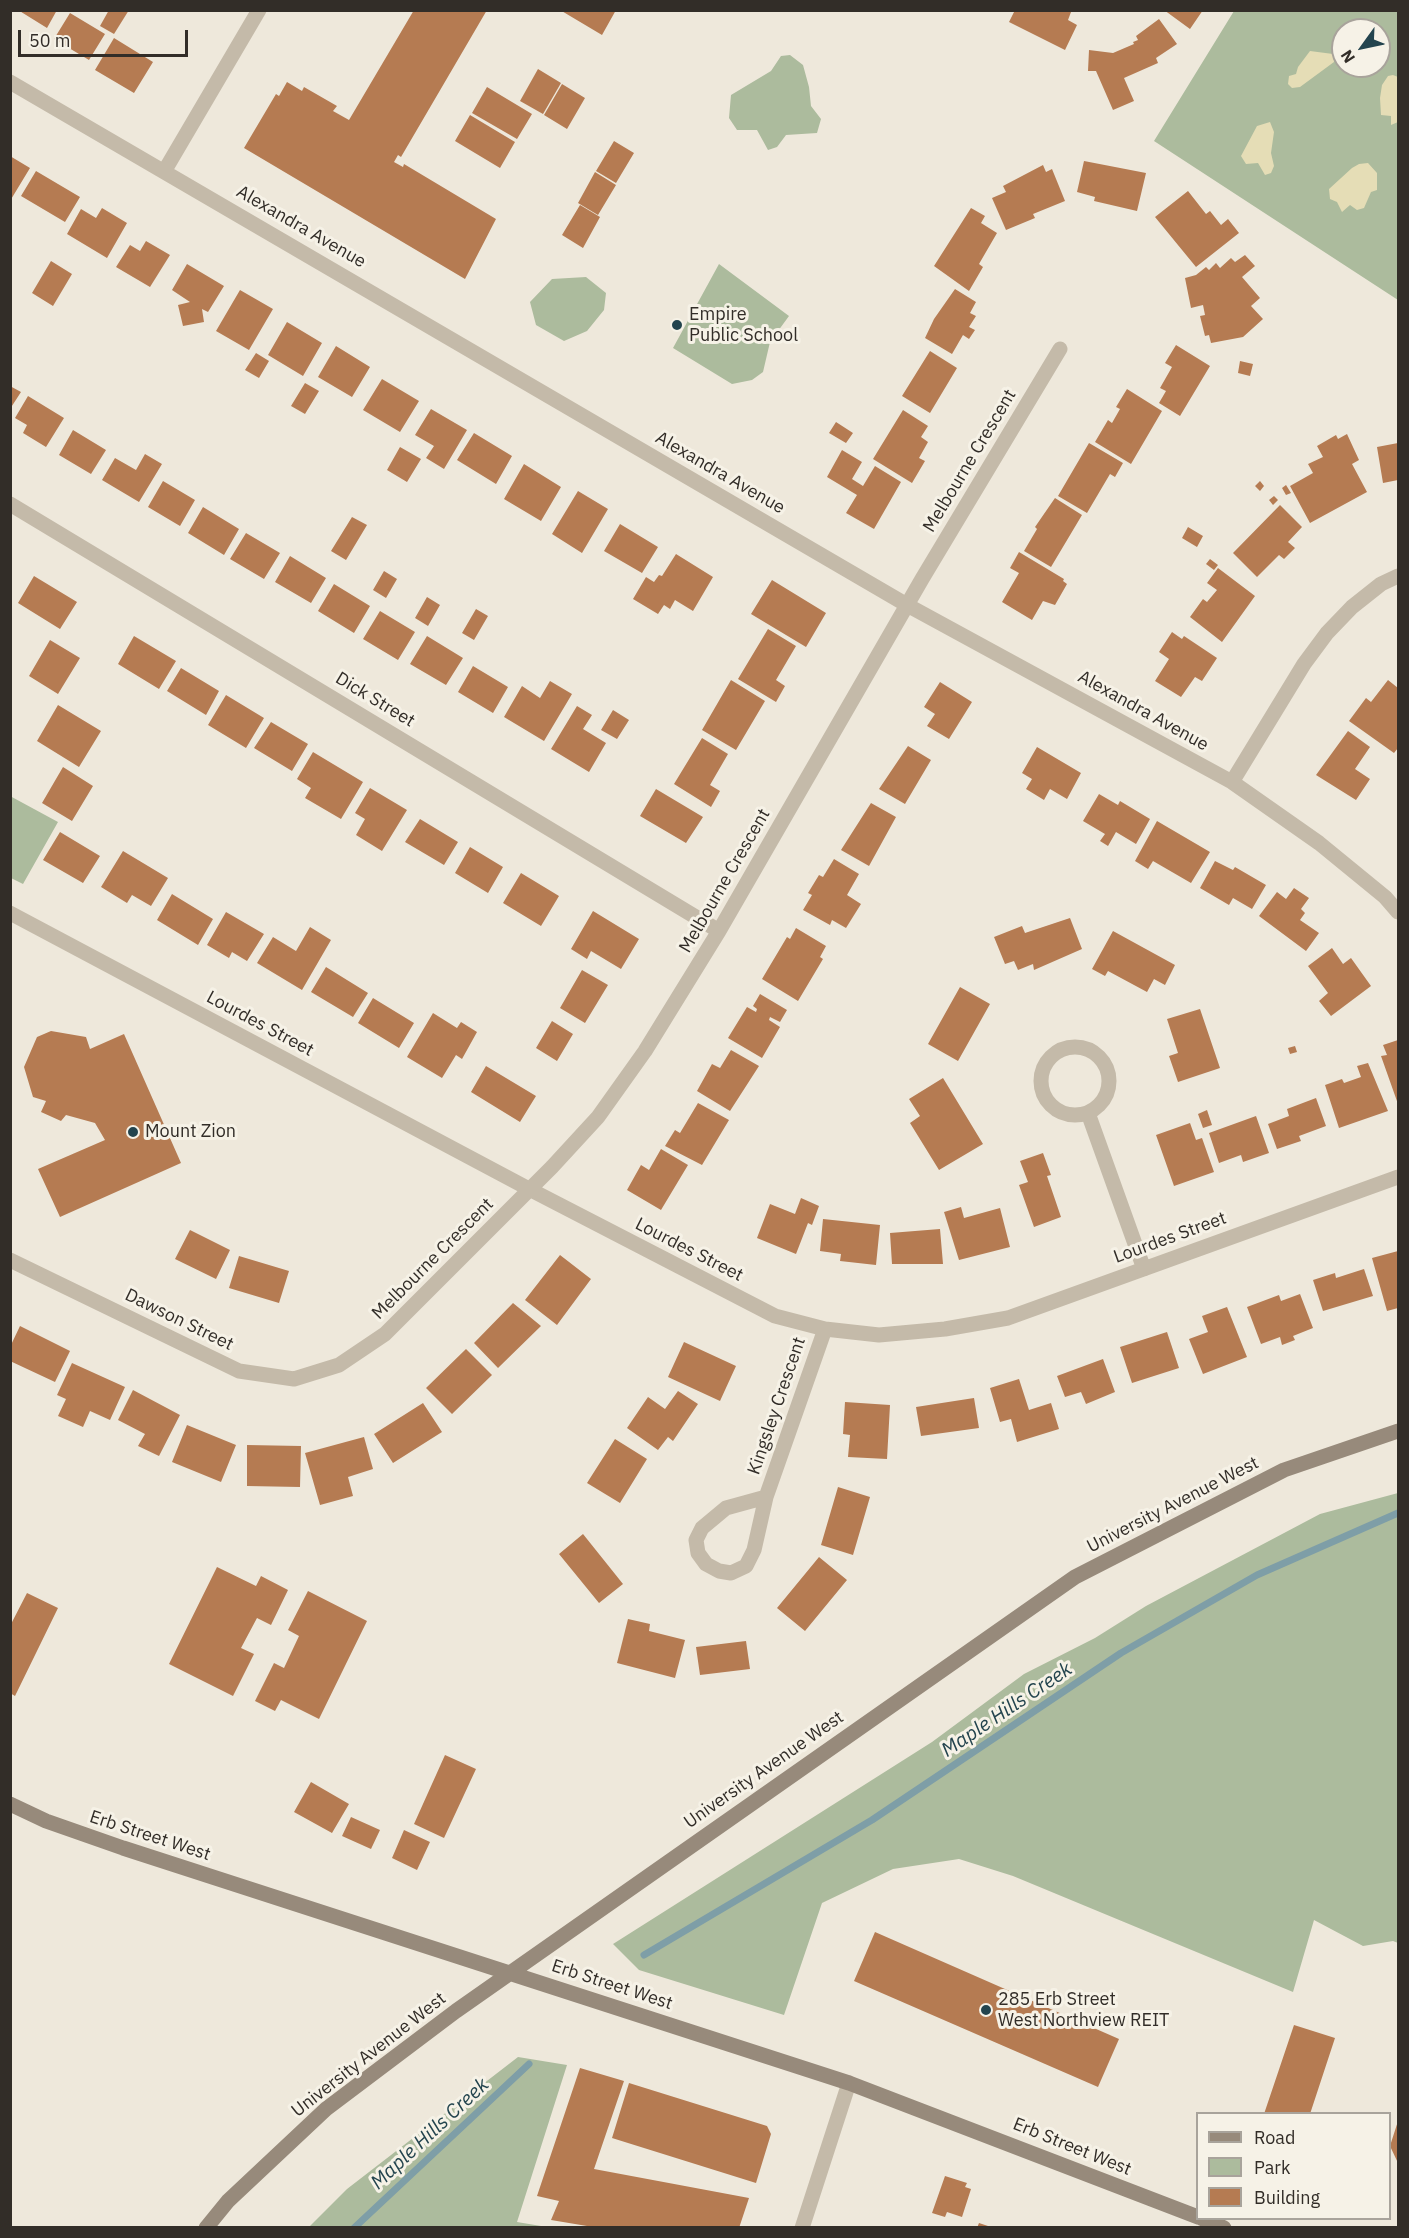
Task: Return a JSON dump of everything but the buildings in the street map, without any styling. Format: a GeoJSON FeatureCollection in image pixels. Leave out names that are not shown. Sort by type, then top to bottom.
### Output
{"type":"FeatureCollection","features":[{"type":"Feature","properties":{"kind":"main road","name":"University Avenue West"},"geometry":{"type":"LineString","coordinates":[[206,2228],[228,2201],[326,2109],[509,1972],[1075,1577],[1284,1470],[1398,1431]]}},
{"type":"Feature","properties":{"kind":"main road","name":"Erb Street West"},"geometry":{"type":"LineString","coordinates":[[10,1804],[46,1821],[112,1844],[849,2083],[1196,2217]]}},
{"type":"Feature","properties":{"kind":"main road","name":"Erb Street West"},"geometry":{"type":"LineString","coordinates":[[1204,2220],[1224,2228]]}},
{"type":"Feature","properties":{"kind":"street"},"geometry":{"type":"LineString","coordinates":[[165,170],[259,10]]}},
{"type":"Feature","properties":{"kind":"street","name":"Alexandra Avenue"},"geometry":{"type":"LineString","coordinates":[[10,82],[165,170],[907,605],[1232,782],[1319,843],[1385,897],[1398,912]]}},
{"type":"Feature","properties":{"kind":"street","name":"Melbourne Crescent"},"geometry":{"type":"LineString","coordinates":[[339,1365],[385,1334],[531,1190],[605,1107],[645,1051],[719,931],[907,605],[1060,349]]}},
{"type":"Feature","properties":{"kind":"street","name":"Dick Street"},"geometry":{"type":"LineString","coordinates":[[10,504],[719,931]]}},
{"type":"Feature","properties":{"kind":"street"},"geometry":{"type":"LineString","coordinates":[[1232,782],[1304,664],[1327,633],[1352,607],[1381,584],[1398,576]]}},
{"type":"Feature","properties":{"kind":"street","name":"Lourdes Street"},"geometry":{"type":"LineString","coordinates":[[10,913],[531,1190],[775,1316],[825,1329],[879,1335],[966,1326],[1008,1318],[1398,1177]]}},
{"type":"Feature","properties":{"kind":"street"},"geometry":{"type":"LineString","coordinates":[[1084,1048],[1095,1053],[1108,1070],[1107,1094],[1098,1107],[1088,1113],[1068,1114],[1054,1108],[1042,1091],[1043,1067],[1061,1049],[1084,1048]]}},
{"type":"Feature","properties":{"kind":"street"},"geometry":{"type":"LineString","coordinates":[[1088,1113],[1144,1269]]}},
{"type":"Feature","properties":{"kind":"street","name":"Dawson Street"},"geometry":{"type":"LineString","coordinates":[[10,1260],[239,1371],[294,1379],[339,1365]]}},
{"type":"Feature","properties":{"kind":"street","name":"Kingsley Crescent"},"geometry":{"type":"LineString","coordinates":[[766,1497],[726,1508],[702,1528],[696,1540],[698,1553],[706,1564],[719,1571],[731,1573],[746,1566],[754,1550],[766,1497],[825,1329]]}},
{"type":"Feature","properties":{"kind":"street"},"geometry":{"type":"LineString","coordinates":[[802,2228],[849,2083]]}},
{"type":"Feature","properties":{"kind":"green space"},"geometry":{"type":"Polygon","coordinates":[[[1234,11],[1398,11],[1398,300],[1154,141],[1234,11]]]}},
{"type":"Feature","properties":{"kind":"green space"},"geometry":{"type":"Polygon","coordinates":[[[790,55],[803,65],[811,106],[821,119],[817,133],[786,135],[777,147],[768,150],[757,130],[737,130],[729,118],[731,95],[771,71],[781,56],[790,55]]]}},
{"type":"Feature","properties":{"kind":"green space"},"geometry":{"type":"Polygon","coordinates":[[[719,264],[789,316],[770,342],[763,372],[752,380],[732,384],[673,348],[719,264]]]}},
{"type":"Feature","properties":{"kind":"green space"},"geometry":{"type":"Polygon","coordinates":[[[586,277],[606,293],[604,310],[587,331],[564,341],[536,325],[530,302],[552,279],[586,277]]]}},
{"type":"Feature","properties":{"kind":"green space"},"geometry":{"type":"Polygon","coordinates":[[[10,796],[58,822],[23,884],[11,878],[10,796]]]}},
{"type":"Feature","properties":{"kind":"green space"},"geometry":{"type":"Polygon","coordinates":[[[1398,1493],[1398,1943],[1393,1941],[1363,1946],[1314,1920],[1293,1992],[1013,1876],[959,1859],[893,1869],[822,1903],[784,2015],[639,1970],[613,1944],[932,1742],[1024,1674],[1095,1638],[1146,1606],[1320,1514],[1398,1493]]]}},
{"type":"Feature","properties":{"kind":"green space"},"geometry":{"type":"Polygon","coordinates":[[[518,2057],[567,2065],[517,2222],[547,2227],[309,2227],[347,2189],[518,2057]]]}},
{"type":"Feature","properties":{"kind":"sand"},"geometry":{"type":"Polygon","coordinates":[[[1310,51],[1331,54],[1331,64],[1300,87],[1292,88],[1288,84],[1289,76],[1296,74],[1298,67],[1310,51]]]}},
{"type":"Feature","properties":{"kind":"sand"},"geometry":{"type":"Polygon","coordinates":[[[1391,75],[1398,77],[1398,122],[1391,125],[1391,116],[1381,115],[1380,98],[1382,85],[1391,75]]]}},
{"type":"Feature","properties":{"kind":"sand"},"geometry":{"type":"Polygon","coordinates":[[[1270,122],[1274,132],[1271,153],[1274,166],[1271,173],[1265,175],[1258,163],[1246,164],[1241,156],[1257,126],[1270,122]]]}},
{"type":"Feature","properties":{"kind":"sand"},"geometry":{"type":"Polygon","coordinates":[[[1368,163],[1377,173],[1377,190],[1371,192],[1364,208],[1357,210],[1350,205],[1342,212],[1337,202],[1330,199],[1329,189],[1352,168],[1368,163]]]}},
{"type":"Feature","properties":{"kind":"waterway","name":"Maple Hills Creek"},"geometry":{"type":"LineString","coordinates":[[644,1955],[872,1820],[1121,1653],[1257,1575],[1398,1513]]}},
{"type":"Feature","properties":{"kind":"waterway","name":"Maple Hills Creek"},"geometry":{"type":"LineString","coordinates":[[354,2228],[529,2064]]}},
{"type":"Feature","properties":{"kind":"place","name":"Empire Public School"},"geometry":{"type":"Point","coordinates":[677,325]}},
{"type":"Feature","properties":{"kind":"place","name":"Mount Zion"},"geometry":{"type":"Point","coordinates":[133,1132]}},
{"type":"Feature","properties":{"kind":"place","name":"285 Erb Street West Northview REIT"},"geometry":{"type":"Point","coordinates":[986,2010]}}]}
